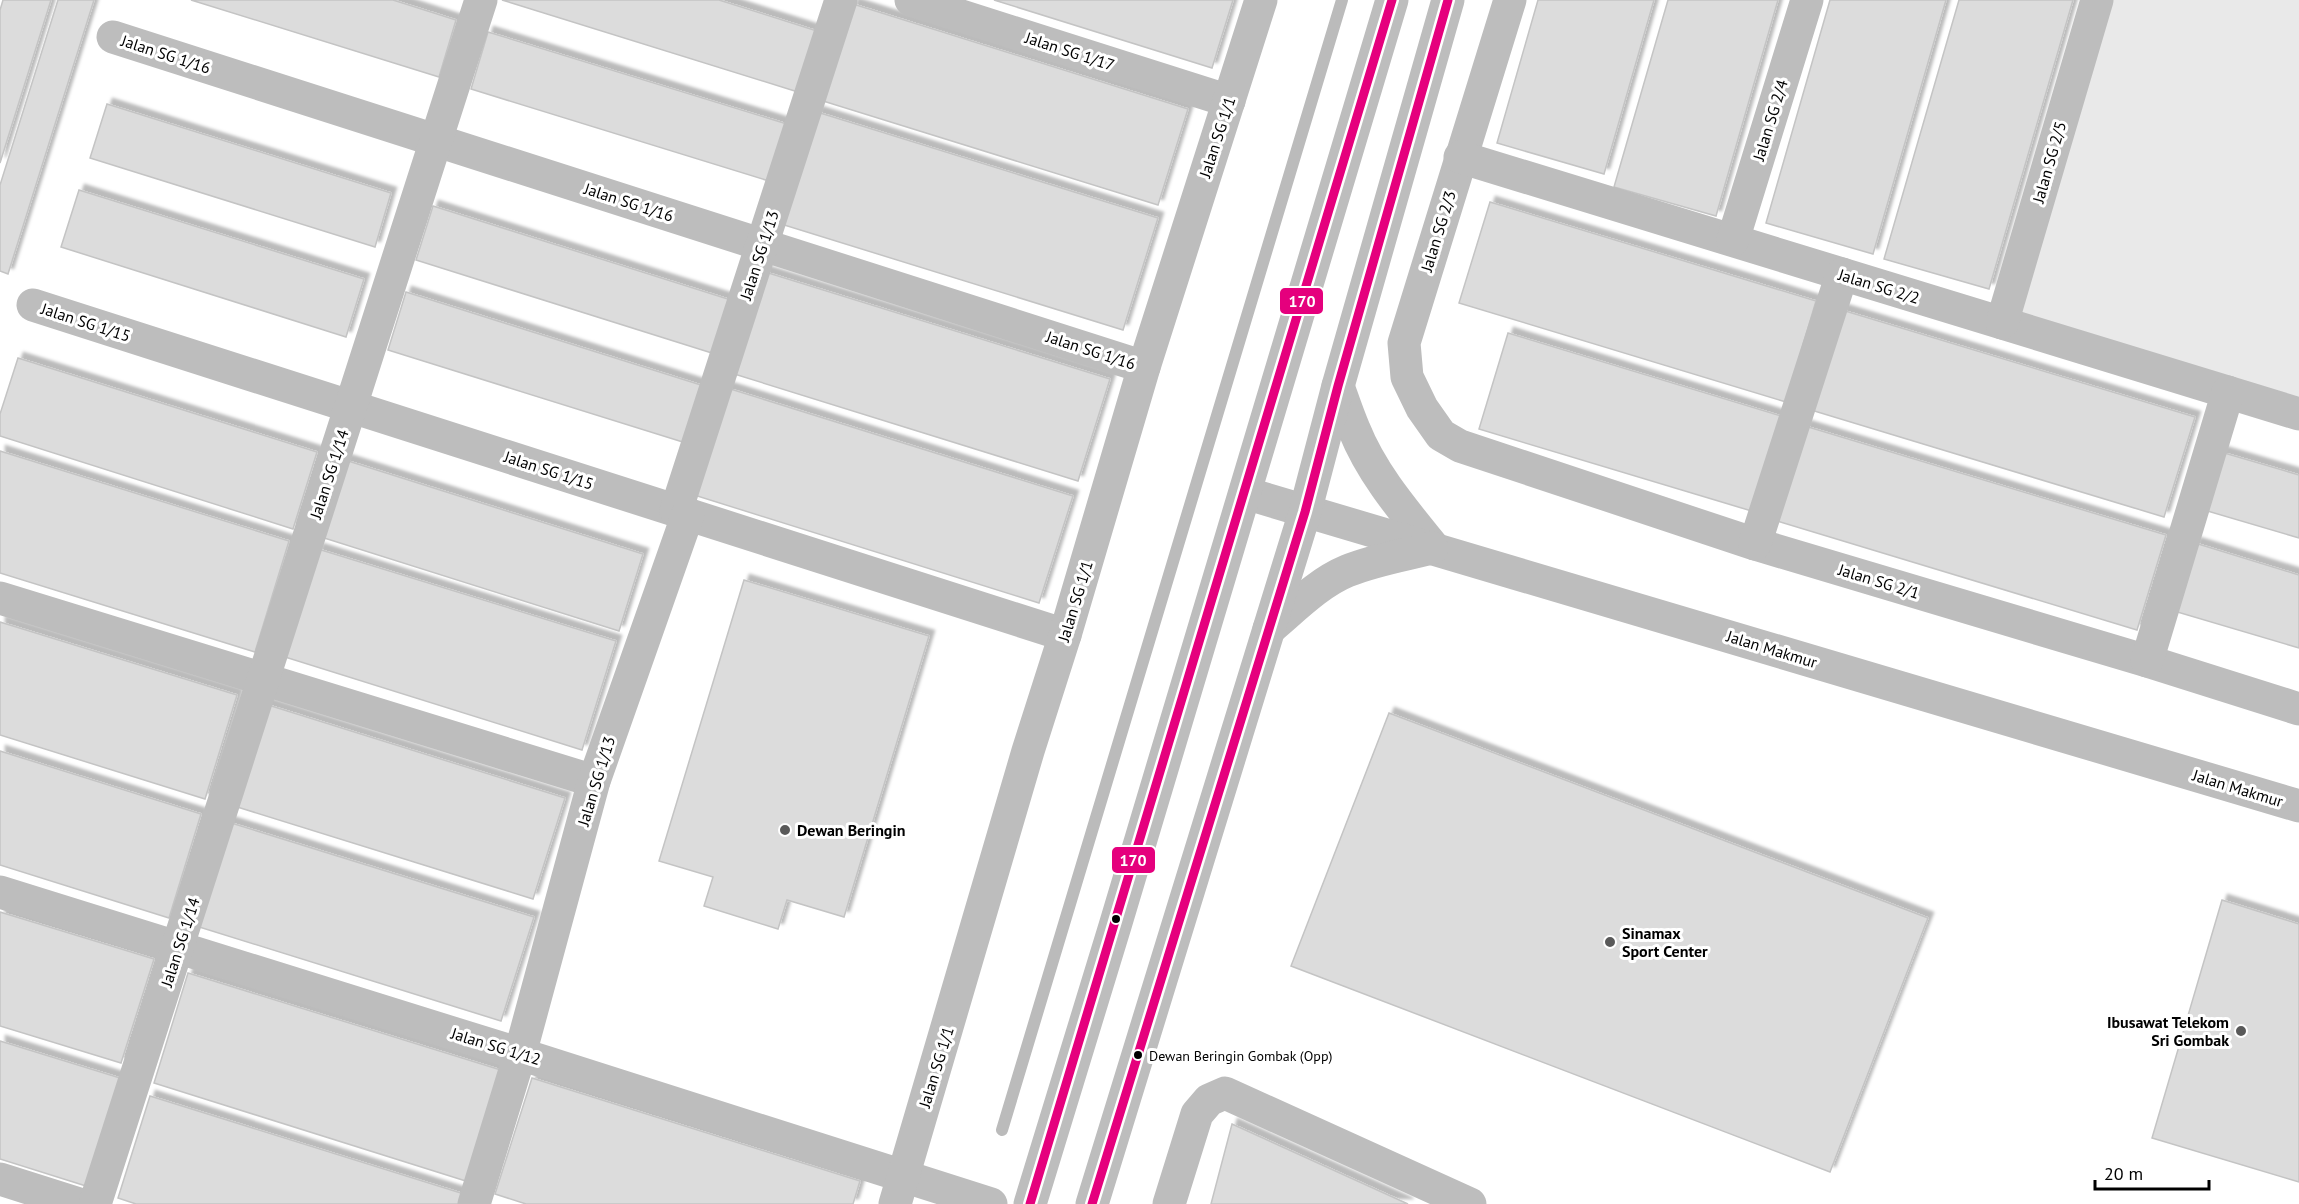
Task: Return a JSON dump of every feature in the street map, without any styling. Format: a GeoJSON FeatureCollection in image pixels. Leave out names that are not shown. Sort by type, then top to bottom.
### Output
{"type":"FeatureCollection","features":[{"type":"Feature","properties":{"kind":"street","name":"Jalan SG 1/14"},"geometry":{"type":"LineString","coordinates":[[95,1204],[481,0]]}},
{"type":"Feature","properties":{"kind":"street","name":"Jalan SG 1/13"},"geometry":{"type":"LineString","coordinates":[[474,1204],[520,1054],[594,781],[682,512],[762,245],[841,0]]}},
{"type":"Feature","properties":{"kind":"street","name":"Jalan SG 1/17"},"geometry":{"type":"LineString","coordinates":[[911,0],[1229,102]]}},
{"type":"Feature","properties":{"kind":"street","name":"Jalan SG 1/1"},"geometry":{"type":"LineString","coordinates":[[899,1190],[1144,367],[1261,0]]}},
{"type":"Feature","properties":{"kind":"street"},"geometry":{"type":"LineString","coordinates":[[1030,1204],[1392,0]]}},
{"type":"Feature","properties":{"kind":"street"},"geometry":{"type":"LineString","coordinates":[[1092,1204],[1305,512],[1338,386],[1448,0]]}},
{"type":"Feature","properties":{"kind":"street","name":"Jalan SG 2/3"},"geometry":{"type":"LineString","coordinates":[[1460,446],[1440,435],[1422,408],[1407,377],[1404,344],[1510,0]]}},
{"type":"Feature","properties":{"kind":"street","name":"Jalan SG 2/4"},"geometry":{"type":"LineString","coordinates":[[1733,240],[1807,0]]}},
{"type":"Feature","properties":{"kind":"street","name":"Jalan SG 2/5"},"geometry":{"type":"LineString","coordinates":[[2002,323],[2097,0]]}},
{"type":"Feature","properties":{"kind":"street","name":"Jalan SG 1/16"},"geometry":{"type":"LineString","coordinates":[[113,38],[1144,367]]}},
{"type":"Feature","properties":{"kind":"street","name":"Jalan SG 2/2"},"geometry":{"type":"LineString","coordinates":[[1460,157],[2299,414]]}},
{"type":"Feature","properties":{"kind":"street"},"geometry":{"type":"LineString","coordinates":[[1755,544],[1842,274]]}},
{"type":"Feature","properties":{"kind":"street","name":"Jalan SG 1/15"},"geometry":{"type":"LineString","coordinates":[[33,305],[1065,635]]}},
{"type":"Feature","properties":{"kind":"street"},"geometry":{"type":"LineString","coordinates":[[1269,629],[1322,586],[1345,572],[1434,548],[1394,499],[1373,465],[1354,431],[1338,386]]}},
{"type":"Feature","properties":{"kind":"street"},"geometry":{"type":"LineString","coordinates":[[2147,662],[2228,392]]}},
{"type":"Feature","properties":{"kind":"street","name":"Jalan SG 2/1"},"geometry":{"type":"LineString","coordinates":[[1460,446],[1755,544],[2299,709]]}},
{"type":"Feature","properties":{"kind":"street","name":"Jalan Makmur"},"geometry":{"type":"LineString","coordinates":[[1245,494],[1434,548],[2299,806]]}},
{"type":"Feature","properties":{"kind":"street"},"geometry":{"type":"LineString","coordinates":[[0,598],[594,781]]}},
{"type":"Feature","properties":{"kind":"street","name":"Jalan SG 1/12"},"geometry":{"type":"LineString","coordinates":[[0,892],[520,1054],[899,1190],[991,1204]]}},
{"type":"Feature","properties":{"kind":"street"},"geometry":{"type":"LineString","coordinates":[[1169,1204],[1197,1114],[1209,1100],[1225,1093],[1470,1204]]}},
{"type":"Feature","properties":{"kind":"street"},"geometry":{"type":"LineString","coordinates":[[0,1179],[79,1204]]}},
{"type":"Feature","properties":{"kind":"shaded area"},"geometry":{"type":"Polygon","coordinates":[[[2096,0],[2299,0],[2299,414],[2002,323],[2096,0]]]}},
{"type":"Feature","properties":{"kind":"building"},"geometry":{"type":"Polygon","coordinates":[[[3,0],[51,0],[0,163],[0,10],[3,0]]]}},
{"type":"Feature","properties":{"kind":"building"},"geometry":{"type":"Polygon","coordinates":[[[58,0],[94,0],[8,274],[0,271],[0,185],[58,0]]]}},
{"type":"Feature","properties":{"kind":"building"},"geometry":{"type":"Polygon","coordinates":[[[191,0],[393,0],[456,20],[439,77],[191,0]]]}},
{"type":"Feature","properties":{"kind":"building"},"geometry":{"type":"Polygon","coordinates":[[[502,0],[719,0],[817,31],[798,92],[502,0]]]}},
{"type":"Feature","properties":{"kind":"building"},"geometry":{"type":"Polygon","coordinates":[[[994,0],[1233,0],[1212,68],[994,0]]]}},
{"type":"Feature","properties":{"kind":"building"},"geometry":{"type":"Polygon","coordinates":[[[1538,0],[1654,0],[1604,174],[1497,143],[1538,0]]]}},
{"type":"Feature","properties":{"kind":"building"},"geometry":{"type":"Polygon","coordinates":[[[1668,0],[1778,0],[1716,216],[1614,187],[1668,0]]]}},
{"type":"Feature","properties":{"kind":"building"},"geometry":{"type":"Polygon","coordinates":[[[1830,0],[1946,0],[1873,254],[1766,223],[1830,0]]]}},
{"type":"Feature","properties":{"kind":"building"},"geometry":{"type":"Polygon","coordinates":[[[1959,0],[2073,0],[1989,289],[1884,259],[1959,0]]]}},
{"type":"Feature","properties":{"kind":"building"},"geometry":{"type":"Polygon","coordinates":[[[853,4],[1188,109],[1158,205],[823,101],[853,4]]]}},
{"type":"Feature","properties":{"kind":"building"},"geometry":{"type":"Polygon","coordinates":[[[488,32],[787,124],[769,181],[471,89],[488,32]]]}},
{"type":"Feature","properties":{"kind":"building"},"geometry":{"type":"Polygon","coordinates":[[[107,104],[391,193],[375,247],[90,158],[107,104]]]}},
{"type":"Feature","properties":{"kind":"building"},"geometry":{"type":"Polygon","coordinates":[[[817,112],[1158,218],[1123,330],[781,224],[817,112]]]}},
{"type":"Feature","properties":{"kind":"building"},"geometry":{"type":"Polygon","coordinates":[[[79,190],[364,279],[346,337],[61,247],[79,190]]]}},
{"type":"Feature","properties":{"kind":"building"},"geometry":{"type":"Polygon","coordinates":[[[1490,202],[1816,301],[1786,402],[1459,303],[1490,202]]]}},
{"type":"Feature","properties":{"kind":"building"},"geometry":{"type":"Polygon","coordinates":[[[433,206],[731,300],[715,354],[416,260],[433,206]]]}},
{"type":"Feature","properties":{"kind":"building"},"geometry":{"type":"Polygon","coordinates":[[[762,271],[1110,379],[1078,481],[731,373],[762,271]]]}},
{"type":"Feature","properties":{"kind":"building"},"geometry":{"type":"Polygon","coordinates":[[[406,292],[704,386],[686,443],[388,350],[406,292]]]}},
{"type":"Feature","properties":{"kind":"building"},"geometry":{"type":"Polygon","coordinates":[[[1842,310],[2195,417],[2164,517],[1811,410],[1842,310]]]}},
{"type":"Feature","properties":{"kind":"building"},"geometry":{"type":"Polygon","coordinates":[[[1508,333],[1784,417],[1755,512],[1479,429],[1508,333]]]}},
{"type":"Feature","properties":{"kind":"building"},"geometry":{"type":"Polygon","coordinates":[[[18,358],[317,452],[293,529],[0,436],[0,414],[18,358]]]}},
{"type":"Feature","properties":{"kind":"building"},"geometry":{"type":"Polygon","coordinates":[[[724,387],[1073,496],[1039,603],[691,494],[724,387]]]}},
{"type":"Feature","properties":{"kind":"building"},"geometry":{"type":"Polygon","coordinates":[[[1805,426],[2166,535],[2137,630],[1777,521],[1805,426]]]}},
{"type":"Feature","properties":{"kind":"building"},"geometry":{"type":"Polygon","coordinates":[[[0,451],[289,541],[255,652],[0,573],[0,451]]]}},
{"type":"Feature","properties":{"kind":"building"},"geometry":{"type":"Polygon","coordinates":[[[2221,452],[2299,475],[2299,538],[2204,510],[2221,452]]]}},
{"type":"Feature","properties":{"kind":"building"},"geometry":{"type":"Polygon","coordinates":[[[345,460],[643,554],[619,631],[321,537],[345,460]]]}},
{"type":"Feature","properties":{"kind":"building"},"geometry":{"type":"Polygon","coordinates":[[[2195,543],[2299,575],[2299,648],[2174,611],[2195,543]]]}},
{"type":"Feature","properties":{"kind":"building"},"geometry":{"type":"Polygon","coordinates":[[[318,549],[616,641],[582,750],[285,657],[318,549]]]}},
{"type":"Feature","properties":{"kind":"building"},"geometry":{"type":"Polygon","coordinates":[[[744,580],[929,636],[844,917],[787,900],[778,929],[704,906],[713,877],[659,861],[744,580]]]}},
{"type":"Feature","properties":{"kind":"building"},"geometry":{"type":"Polygon","coordinates":[[[0,622],[237,695],[205,799],[0,735],[0,622]]]}},
{"type":"Feature","properties":{"kind":"building"},"geometry":{"type":"Polygon","coordinates":[[[265,704],[565,798],[533,899],[234,806],[265,704]]]}},
{"type":"Feature","properties":{"kind":"building","name":"Sinamax Sport Center"},"geometry":{"type":"Polygon","coordinates":[[[1389,713],[1928,918],[1830,1172],[1291,966],[1389,713]]]}},
{"type":"Feature","properties":{"kind":"building"},"geometry":{"type":"Polygon","coordinates":[[[0,751],[201,814],[169,918],[0,865],[0,751]]]}},
{"type":"Feature","properties":{"kind":"building"},"geometry":{"type":"Polygon","coordinates":[[[228,822],[534,917],[501,1021],[196,926],[228,822]]]}},
{"type":"Feature","properties":{"kind":"building","name":"Ibusawat Telekom Sri Gombak"},"geometry":{"type":"Polygon","coordinates":[[[2222,900],[2299,924],[2299,1182],[2152,1138],[2222,900]]]}},
{"type":"Feature","properties":{"kind":"building"},"geometry":{"type":"Polygon","coordinates":[[[0,912],[154,959],[121,1063],[0,1026],[0,912]]]}},
{"type":"Feature","properties":{"kind":"building"},"geometry":{"type":"Polygon","coordinates":[[[188,973],[504,1071],[469,1182],[154,1083],[188,973]]]}},
{"type":"Feature","properties":{"kind":"building"},"geometry":{"type":"Polygon","coordinates":[[[0,1041],[120,1078],[86,1186],[0,1159],[0,1041]]]}},
{"type":"Feature","properties":{"kind":"building"},"geometry":{"type":"Polygon","coordinates":[[[532,1078],[860,1181],[853,1204],[526,1204],[495,1194],[532,1078]]]}},
{"type":"Feature","properties":{"kind":"building"},"geometry":{"type":"Polygon","coordinates":[[[150,1096],[464,1194],[461,1204],[136,1204],[118,1198],[150,1096]]]}},
{"type":"Feature","properties":{"kind":"building"},"geometry":{"type":"Polygon","coordinates":[[[1232,1124],[1408,1204],[1211,1204],[1232,1124]]]}},
{"type":"Feature","properties":{"kind":"waterway"},"geometry":{"type":"LineString","coordinates":[[1002,1130],[1342,0]]}},
{"type":"Feature","properties":{"kind":"transit line","name":"170"},"geometry":{"type":"LineString","coordinates":[[1030,1204],[1392,0]]}},
{"type":"Feature","properties":{"kind":"transit line","name":"170"},"geometry":{"type":"LineString","coordinates":[[1092,1204],[1305,512],[1338,386],[1448,0]]}},
{"type":"Feature","properties":{"kind":"place","name":"Dewan Beringin"},"geometry":{"type":"Point","coordinates":[785,830]}},
{"type":"Feature","properties":{"kind":"place","name":"Sinamax Sport Center"},"geometry":{"type":"Point","coordinates":[1610,942]}},
{"type":"Feature","properties":{"kind":"place","name":"Ibusawat Telekom Sri Gombak"},"geometry":{"type":"Point","coordinates":[2241,1031]}},
{"type":"Feature","properties":{"kind":"place","name":"Dewan Beringin Gombak (Opp)"},"geometry":{"type":"Point","coordinates":[1138,1055]}}]}
